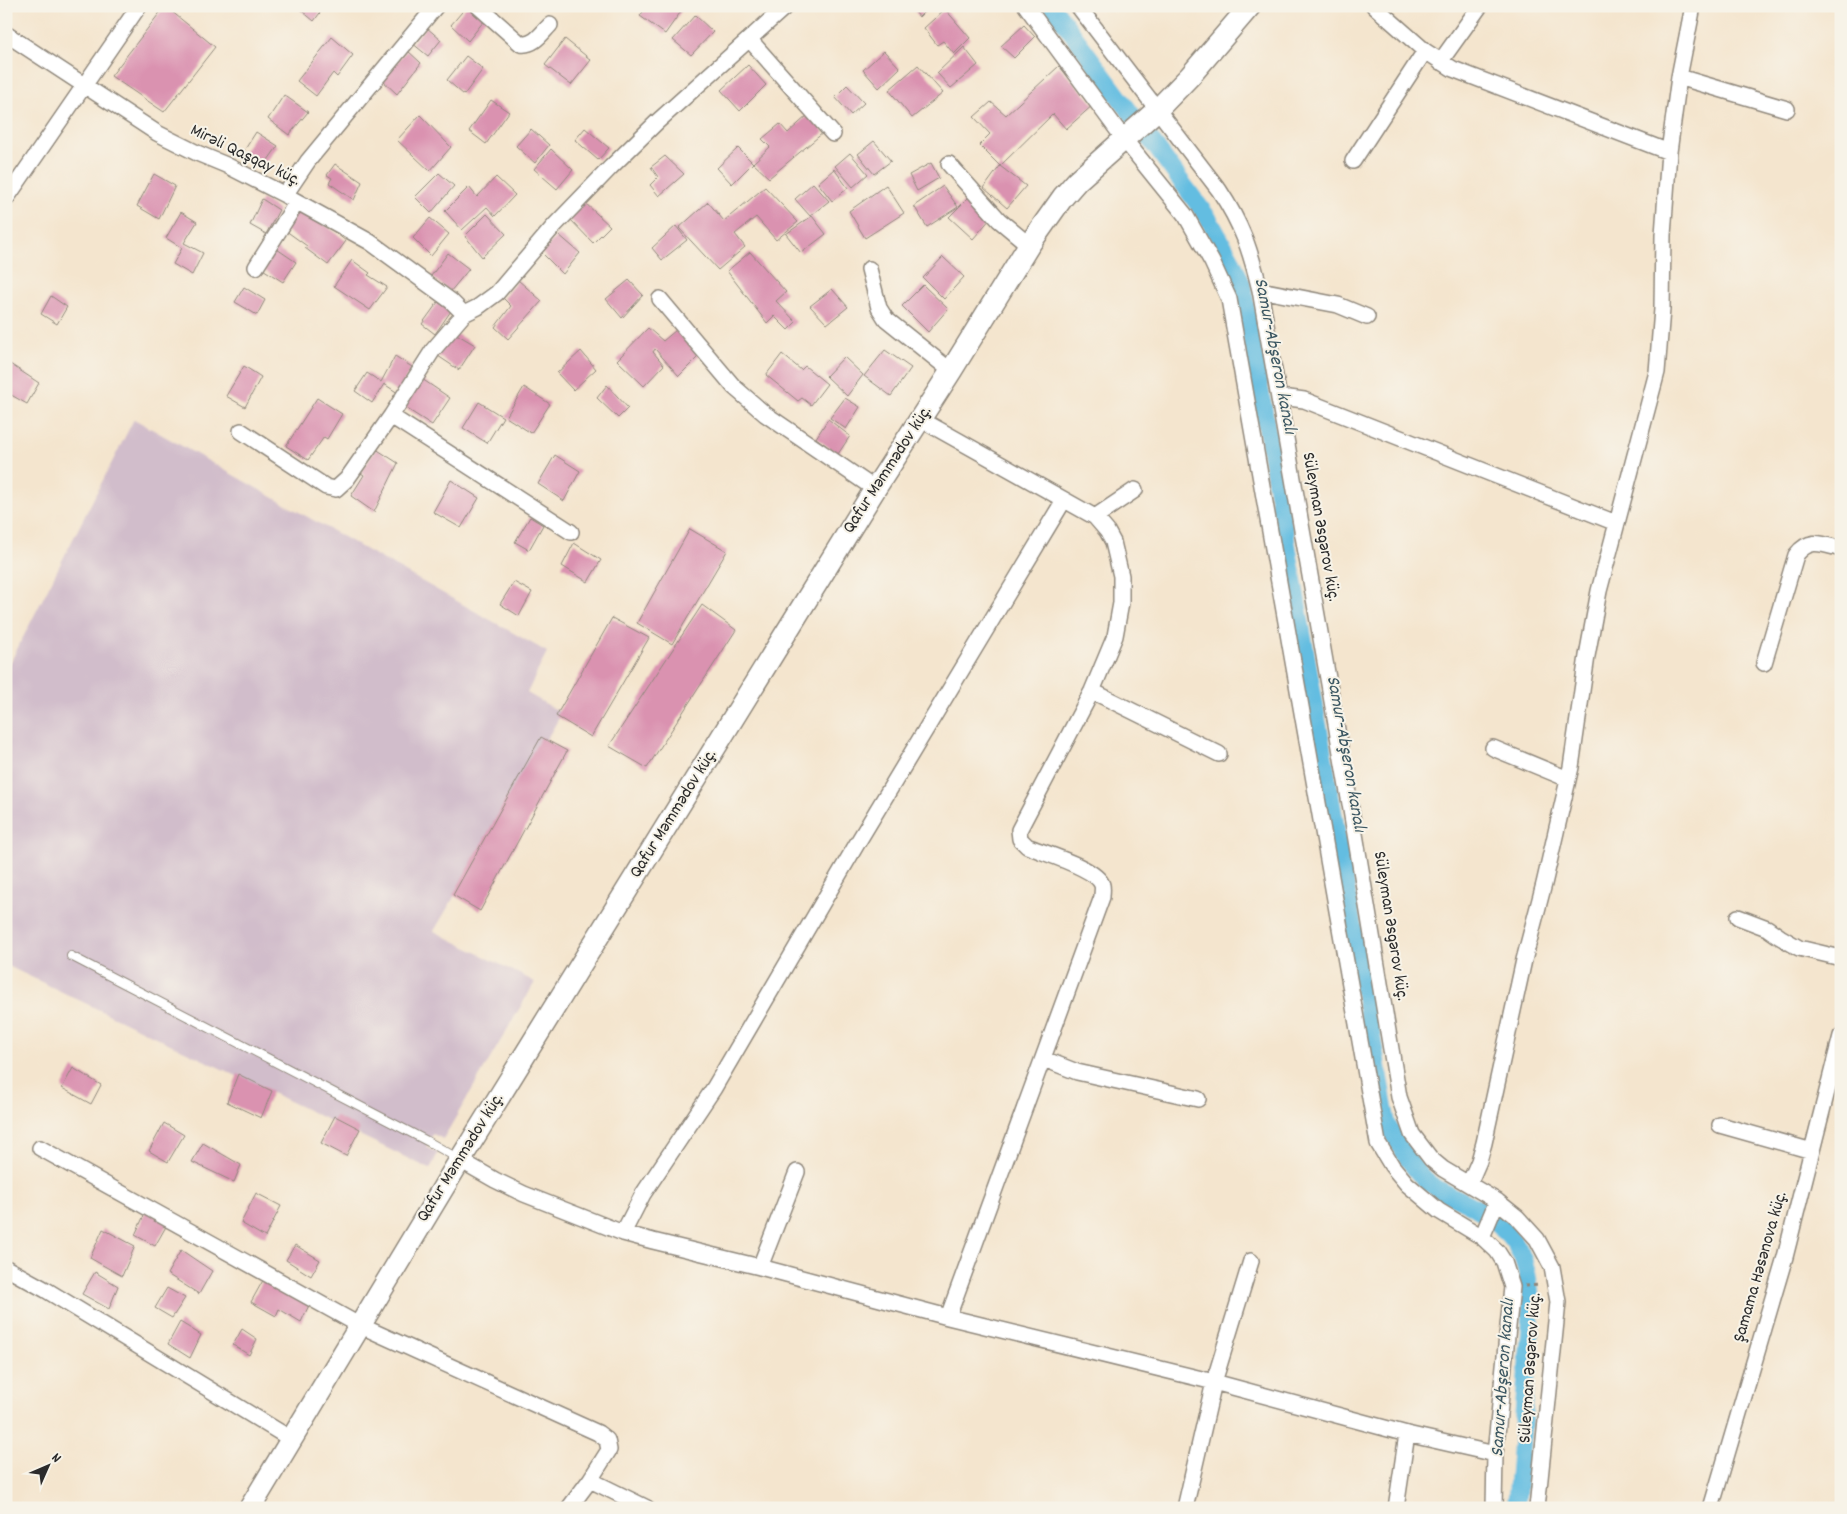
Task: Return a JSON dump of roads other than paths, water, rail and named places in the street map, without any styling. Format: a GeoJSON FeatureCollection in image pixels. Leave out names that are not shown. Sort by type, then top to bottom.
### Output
{"type":"FeatureCollection","features":[{"type":"Feature","properties":{"kind":"street"},"geometry":{"type":"LineString","coordinates":[[6,199],[139,6]]}},
{"type":"Feature","properties":{"kind":"street"},"geometry":{"type":"LineString","coordinates":[[256,267],[308,161],[436,6]]}},
{"type":"Feature","properties":{"kind":"street"},"geometry":{"type":"LineString","coordinates":[[478,6],[521,44],[532,44],[550,25]]}},
{"type":"Feature","properties":{"kind":"street"},"geometry":{"type":"LineString","coordinates":[[240,430],[326,487],[336,489],[347,479],[391,416],[433,350],[464,314],[497,294],[554,226],[657,122],[786,6]]}},
{"type":"Feature","properties":{"kind":"street","name":"Süleyman Əsgərov küç."},"geometry":{"type":"LineString","coordinates":[[1026,6],[1124,139],[1186,216],[1212,262],[1228,299],[1378,1143],[1392,1166],[1407,1184],[1440,1211],[1482,1237],[1497,1251],[1504,1262],[1512,1287],[1496,1454],[1494,1508]]}},
{"type":"Feature","properties":{"kind":"street","name":"Süleyman Əsgərov küç."},"geometry":{"type":"LineString","coordinates":[[1078,6],[1219,190],[1244,234],[1260,290],[1349,795],[1399,1097],[1407,1121],[1421,1147],[1443,1169],[1497,1201],[1517,1217],[1537,1239],[1552,1266],[1558,1302],[1538,1508]]}},
{"type":"Feature","properties":{"kind":"street"},"geometry":{"type":"LineString","coordinates":[[1157,110],[1190,76],[1250,6]]}},
{"type":"Feature","properties":{"kind":"street"},"geometry":{"type":"LineString","coordinates":[[1374,6],[1425,51],[1453,69],[1670,152]]}},
{"type":"Feature","properties":{"kind":"street"},"geometry":{"type":"LineString","coordinates":[[1440,62],[1480,6]]}},
{"type":"Feature","properties":{"kind":"street"},"geometry":{"type":"LineString","coordinates":[[1469,1184],[1484,1143],[1524,960],[1568,779],[1597,601],[1657,372],[1662,309],[1663,235],[1670,152],[1680,77],[1693,6]]}},
{"type":"Feature","properties":{"kind":"street","name":"Mirəli Qaşqay küç."},"geometry":{"type":"LineString","coordinates":[[6,34],[157,133],[291,198],[370,242],[451,301],[464,314]]}},
{"type":"Feature","properties":{"kind":"street"},"geometry":{"type":"LineString","coordinates":[[750,40],[833,134]]}},
{"type":"Feature","properties":{"kind":"street"},"geometry":{"type":"LineString","coordinates":[[1353,161],[1425,51]]}},
{"type":"Feature","properties":{"kind":"street"},"geometry":{"type":"LineString","coordinates":[[1680,77],[1786,109]]}},
{"type":"Feature","properties":{"kind":"street","name":"Qafur Məmmədov küç."},"geometry":{"type":"LineString","coordinates":[[250,1508],[460,1160],[875,489],[952,371],[1029,245],[1063,197],[1077,181],[1157,110]]}},
{"type":"Feature","properties":{"kind":"street"},"geometry":{"type":"LineString","coordinates":[[949,164],[999,220],[1029,245]]}},
{"type":"Feature","properties":{"kind":"street"},"geometry":{"type":"LineString","coordinates":[[869,269],[879,308],[886,319],[952,371]]}},
{"type":"Feature","properties":{"kind":"street"},"geometry":{"type":"LineString","coordinates":[[1260,290],[1338,305],[1367,317]]}},
{"type":"Feature","properties":{"kind":"street"},"geometry":{"type":"LineString","coordinates":[[660,300],[734,387],[765,414],[875,489]]}},
{"type":"Feature","properties":{"kind":"street"},"geometry":{"type":"LineString","coordinates":[[1278,399],[1304,400],[1616,523]]}},
{"type":"Feature","properties":{"kind":"street"},"geometry":{"type":"LineString","coordinates":[[391,416],[571,532]]}},
{"type":"Feature","properties":{"kind":"street"},"geometry":{"type":"LineString","coordinates":[[920,420],[1095,517],[1107,531],[1113,542],[1121,576],[1121,603],[1114,636],[1092,692],[1019,830],[1020,839],[1027,846],[1087,870],[1096,876],[1102,885],[1102,897],[948,1317]]}},
{"type":"Feature","properties":{"kind":"street"},"geometry":{"type":"LineString","coordinates":[[1095,517],[1135,490]]}},
{"type":"Feature","properties":{"kind":"street"},"geometry":{"type":"LineString","coordinates":[[623,1233],[643,1194],[714,1088],[858,842],[1064,500]]}},
{"type":"Feature","properties":{"kind":"street"},"geometry":{"type":"LineString","coordinates":[[1764,663],[1796,555],[1801,548],[1810,544],[1818,543],[1841,549]]}},
{"type":"Feature","properties":{"kind":"street"},"geometry":{"type":"LineString","coordinates":[[1092,692],[1219,754]]}},
{"type":"Feature","properties":{"kind":"street"},"geometry":{"type":"LineString","coordinates":[[1494,748],[1568,779]]}},
{"type":"Feature","properties":{"kind":"street"},"geometry":{"type":"LineString","coordinates":[[1738,917],[1768,928],[1799,948],[1841,958]]}},
{"type":"Feature","properties":{"kind":"street","name":"Şamama Həsənova küç."},"geometry":{"type":"LineString","coordinates":[[1711,1508],[1785,1258],[1812,1151],[1837,1064],[1841,1036]]}},
{"type":"Feature","properties":{"kind":"street"},"geometry":{"type":"LineString","coordinates":[[1044,1059],[1078,1072],[1198,1099]]}},
{"type":"Feature","properties":{"kind":"street"},"geometry":{"type":"LineString","coordinates":[[1720,1125],[1812,1151]]}},
{"type":"Feature","properties":{"kind":"street"},"geometry":{"type":"LineString","coordinates":[[40,1148],[359,1326],[598,1434],[607,1440],[609,1450],[569,1508]]}},
{"type":"Feature","properties":{"kind":"street"},"geometry":{"type":"LineString","coordinates":[[460,1160],[524,1194],[623,1233],[948,1317],[1214,1382],[1408,1434],[1496,1454]]}},
{"type":"Feature","properties":{"kind":"street"},"geometry":{"type":"LineString","coordinates":[[760,1267],[797,1172]]}},
{"type":"Feature","properties":{"kind":"street"},"geometry":{"type":"LineString","coordinates":[[1482,1237],[1497,1201]]}},
{"type":"Feature","properties":{"kind":"street"},"geometry":{"type":"LineString","coordinates":[[1186,1508],[1214,1382],[1251,1261]]}},
{"type":"Feature","properties":{"kind":"street"},"geometry":{"type":"LineString","coordinates":[[6,1268],[46,1290],[292,1439]]}},
{"type":"Feature","properties":{"kind":"street"},"geometry":{"type":"LineString","coordinates":[[1396,1508],[1408,1434]]}},
{"type":"Feature","properties":{"kind":"street"},"geometry":{"type":"LineString","coordinates":[[590,1480],[647,1508]]}},
{"type":"Feature","properties":{"kind":"lane"},"geometry":{"type":"LineString","coordinates":[[71,956],[429,1142],[460,1160]]}},
{"type":"Feature","properties":{"kind":"waterway","name":"Samur-Abşeron kanalı"},"geometry":{"type":"LineString","coordinates":[[1052,6],[1208,218],[1231,259],[1242,284],[1387,1124],[1408,1159],[1423,1178],[1440,1190],[1473,1206],[1490,1217],[1513,1240],[1526,1267],[1531,1300],[1531,1320],[1516,1508]]}}]}
